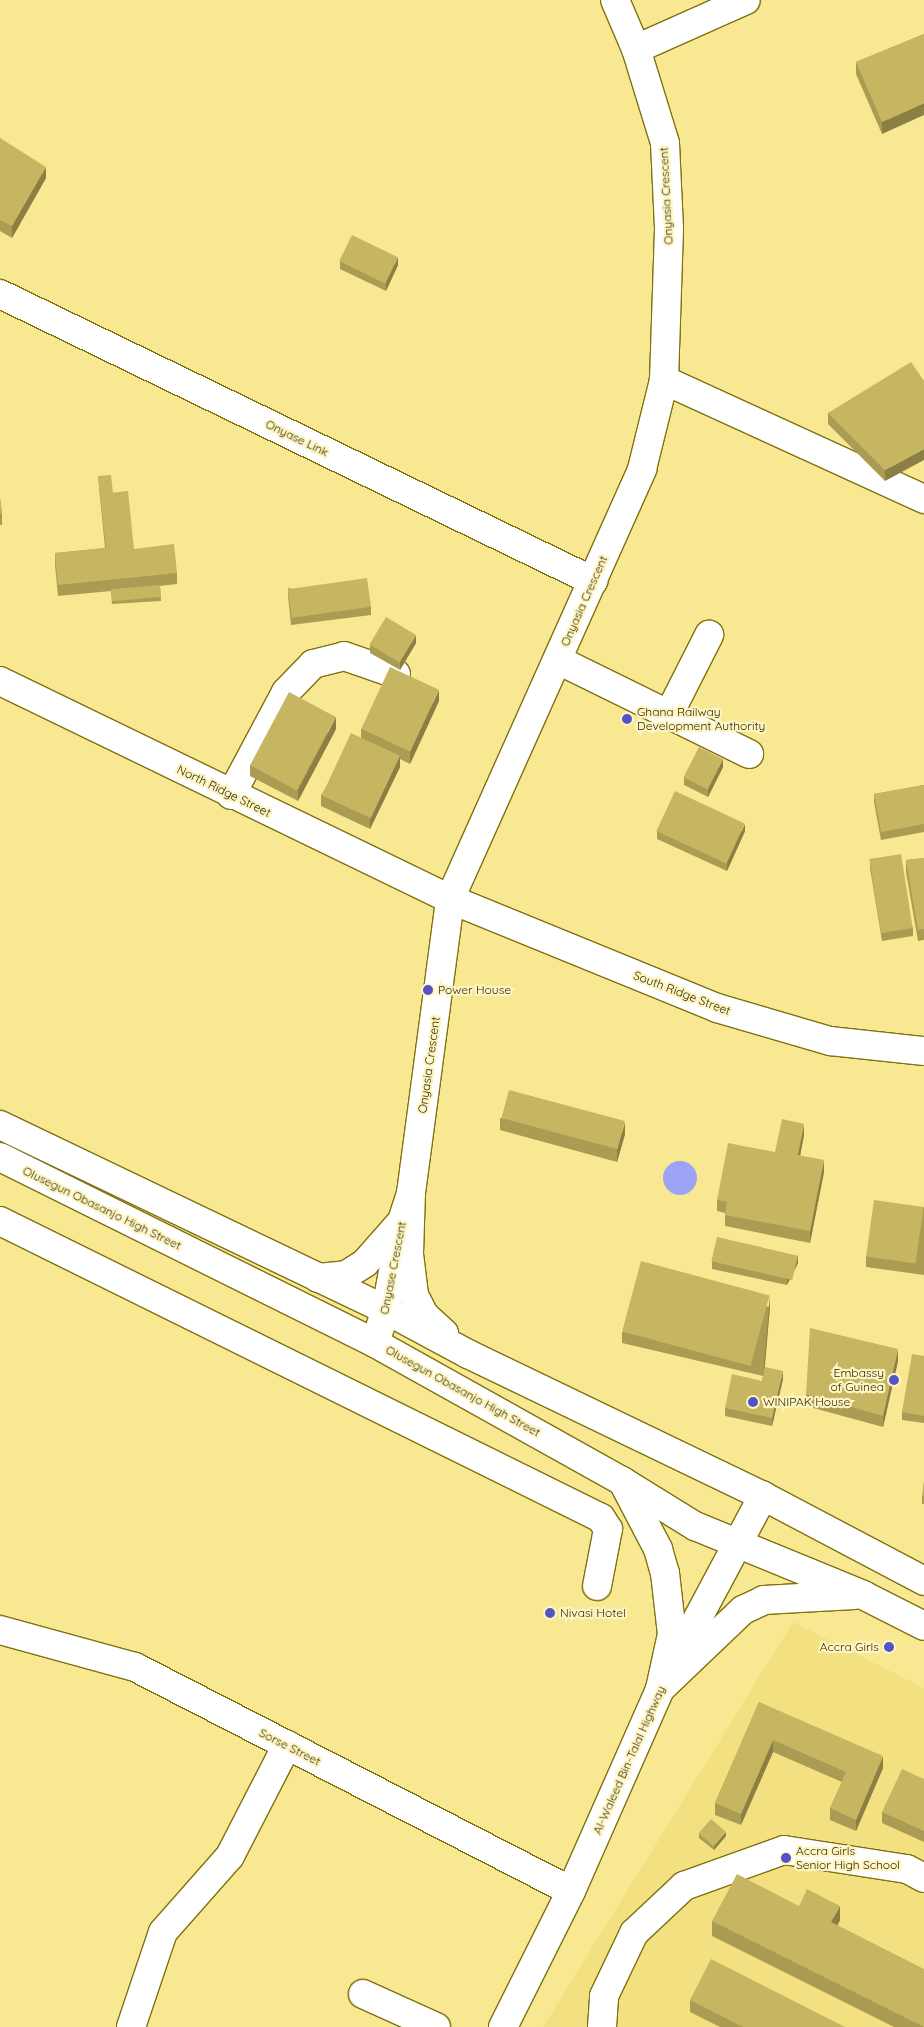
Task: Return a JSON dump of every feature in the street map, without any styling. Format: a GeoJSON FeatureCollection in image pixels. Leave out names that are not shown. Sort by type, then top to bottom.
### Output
{"type":"FeatureCollection","features":[{"type":"Feature","properties":{"kind":"street","name":"Onyasia Crescent"},"geometry":{"type":"LineString","coordinates":[[411,1193],[450,899],[642,469],[664,380],[669,248],[665,143],[636,49],[615,0]]}},
{"type":"Feature","properties":{"kind":"street"},"geometry":{"type":"LineString","coordinates":[[636,49],[746,0]]}},
{"type":"Feature","properties":{"kind":"street","name":"Onyase Link"},"geometry":{"type":"LineString","coordinates":[[0,294],[593,581]]}},
{"type":"Feature","properties":{"kind":"street"},"geometry":{"type":"LineString","coordinates":[[664,380],[924,499]]}},
{"type":"Feature","properties":{"kind":"street"},"geometry":{"type":"LineString","coordinates":[[669,714],[709,635]]}},
{"type":"Feature","properties":{"kind":"street"},"geometry":{"type":"LineString","coordinates":[[231,795],[286,692],[313,664],[344,656],[396,674]]}},
{"type":"Feature","properties":{"kind":"street"},"geometry":{"type":"LineString","coordinates":[[558,660],[748,754]]}},
{"type":"Feature","properties":{"kind":"street","name":"North Ridge Street"},"geometry":{"type":"LineString","coordinates":[[0,681],[231,795],[450,899]]}},
{"type":"Feature","properties":{"kind":"street","name":"South Ridge Street"},"geometry":{"type":"LineString","coordinates":[[450,899],[716,1008],[830,1041],[924,1051]]}},
{"type":"Feature","properties":{"kind":"street"},"geometry":{"type":"LineString","coordinates":[[0,1125],[386,1310],[468,1354],[763,1496],[924,1581]]}},
{"type":"Feature","properties":{"kind":"street","name":"Olusegun Obasanjo High Street"},"geometry":{"type":"LineString","coordinates":[[0,1158],[375,1342],[622,1480],[695,1526],[864,1595],[924,1626]]}},
{"type":"Feature","properties":{"kind":"street"},"geometry":{"type":"LineString","coordinates":[[411,1193],[409,1254],[414,1295],[424,1315],[468,1354]]}},
{"type":"Feature","properties":{"kind":"street","name":"Onyase Crescent"},"geometry":{"type":"LineString","coordinates":[[375,1342],[386,1310],[402,1222],[411,1193]]}},
{"type":"Feature","properties":{"kind":"street"},"geometry":{"type":"LineString","coordinates":[[0,1221],[601,1518],[608,1528],[597,1586]]}},
{"type":"Feature","properties":{"kind":"street"},"geometry":{"type":"LineString","coordinates":[[318,1278],[346,1276],[365,1263],[402,1222]]}},
{"type":"Feature","properties":{"kind":"street"},"geometry":{"type":"LineString","coordinates":[[622,1480],[658,1550],[666,1573],[672,1634],[660,1689]]}},
{"type":"Feature","properties":{"kind":"street","name":"Al-Waleed Bin-Talal Highway"},"geometry":{"type":"LineString","coordinates":[[503,2027],[570,1891],[660,1689],[740,1543],[763,1496]]}},
{"type":"Feature","properties":{"kind":"street"},"geometry":{"type":"LineString","coordinates":[[660,1689],[743,1610],[764,1600],[864,1595]]}},
{"type":"Feature","properties":{"kind":"street","name":"Sorse Street"},"geometry":{"type":"LineString","coordinates":[[0,1630],[134,1667],[570,1891]]}},
{"type":"Feature","properties":{"kind":"street"},"geometry":{"type":"LineString","coordinates":[[131,2027],[163,1932],[230,1856],[287,1745]]}},
{"type":"Feature","properties":{"kind":"street"},"geometry":{"type":"LineString","coordinates":[[602,2027],[604,1996],[634,1933],[684,1886],[784,1850],[906,1869],[924,1878]]}},
{"type":"Feature","properties":{"kind":"street"},"geometry":{"type":"LineString","coordinates":[[363,1994],[436,2027]]}},
{"type":"Feature","properties":{"kind":"shaded area","name":"Accra Girls Senior High School"},"geometry":{"type":"Polygon","coordinates":[[[793,1622],[924,1688],[924,2027],[543,2027],[793,1622]]]}},
{"type":"Feature","properties":{"kind":"water"},"geometry":{"type":"Polygon","coordinates":[[[680,1161],[687,1162],[692,1166],[696,1171],[696,1185],[692,1190],[687,1194],[680,1195],[673,1194],[668,1190],[664,1185],[663,1178],[664,1171],[668,1166],[673,1162],[680,1161]]]}},
{"type":"Feature","properties":{"kind":"building"},"geometry":{"type":"Polygon","coordinates":[[[924,34],[924,103],[882,122],[856,62],[924,34]]]}},
{"type":"Feature","properties":{"kind":"building"},"geometry":{"type":"Polygon","coordinates":[[[0,138],[46,167],[12,226],[0,220],[0,138]]]}},
{"type":"Feature","properties":{"kind":"building"},"geometry":{"type":"Polygon","coordinates":[[[352,235],[398,257],[385,283],[339,261],[352,235]]]}},
{"type":"Feature","properties":{"kind":"building"},"geometry":{"type":"Polygon","coordinates":[[[911,362],[924,381],[924,449],[885,470],[828,413],[911,362]]]}},
{"type":"Feature","properties":{"kind":"building"},"geometry":{"type":"Polygon","coordinates":[[[111,475],[113,493],[100,494],[100,497],[98,476],[111,475]]]}},
{"type":"Feature","properties":{"kind":"building"},"geometry":{"type":"Polygon","coordinates":[[[128,491],[134,549],[174,544],[177,573],[58,585],[55,553],[106,548],[100,494],[128,491]]]}},
{"type":"Feature","properties":{"kind":"building"},"geometry":{"type":"Polygon","coordinates":[[[0,498],[2,513],[0,514],[0,498]]]}},
{"type":"Feature","properties":{"kind":"building"},"geometry":{"type":"Polygon","coordinates":[[[367,578],[371,607],[292,618],[288,589],[367,578]]]}},
{"type":"Feature","properties":{"kind":"building"},"geometry":{"type":"Polygon","coordinates":[[[160,585],[161,597],[112,601],[111,589],[160,585]]]}},
{"type":"Feature","properties":{"kind":"building"},"geometry":{"type":"Polygon","coordinates":[[[386,617],[416,635],[400,662],[370,644],[386,617]]]}},
{"type":"Feature","properties":{"kind":"building"},"geometry":{"type":"Polygon","coordinates":[[[390,667],[439,690],[410,751],[361,729],[390,667]]]}},
{"type":"Feature","properties":{"kind":"building"},"geometry":{"type":"Polygon","coordinates":[[[289,692],[336,717],[297,790],[250,765],[289,692]]]}},
{"type":"Feature","properties":{"kind":"building"},"geometry":{"type":"Polygon","coordinates":[[[351,733],[400,756],[371,818],[322,796],[351,733]]]}},
{"type":"Feature","properties":{"kind":"building"},"geometry":{"type":"Polygon","coordinates":[[[699,747],[723,759],[708,790],[684,777],[699,747]]]}},
{"type":"Feature","properties":{"kind":"building"},"geometry":{"type":"Polygon","coordinates":[[[924,785],[924,824],[881,832],[874,794],[924,785]]]}},
{"type":"Feature","properties":{"kind":"building"},"geometry":{"type":"Polygon","coordinates":[[[675,791],[745,824],[726,863],[656,831],[675,791]]]}},
{"type":"Feature","properties":{"kind":"building"},"geometry":{"type":"Polygon","coordinates":[[[901,854],[913,928],[881,933],[869,859],[901,854]]]}},
{"type":"Feature","properties":{"kind":"building"},"geometry":{"type":"Polygon","coordinates":[[[924,858],[924,929],[918,930],[906,860],[924,858]]]}},
{"type":"Feature","properties":{"kind":"building"},"geometry":{"type":"Polygon","coordinates":[[[509,1090],[625,1121],[617,1149],[501,1118],[509,1090]]]}},
{"type":"Feature","properties":{"kind":"building"},"geometry":{"type":"Polygon","coordinates":[[[782,1119],[804,1124],[798,1155],[824,1160],[810,1231],[725,1215],[727,1202],[717,1200],[728,1143],[775,1152],[782,1119]]]}},
{"type":"Feature","properties":{"kind":"building"},"geometry":{"type":"Polygon","coordinates":[[[874,1200],[924,1207],[916,1263],[866,1256],[874,1200]]]}},
{"type":"Feature","properties":{"kind":"building"},"geometry":{"type":"Polygon","coordinates":[[[717,1237],[798,1256],[792,1280],[711,1261],[717,1237]]]}},
{"type":"Feature","properties":{"kind":"building"},"geometry":{"type":"Polygon","coordinates":[[[641,1261],[769,1295],[751,1366],[622,1332],[641,1261]]]}},
{"type":"Feature","properties":{"kind":"building"},"geometry":{"type":"Polygon","coordinates":[[[810,1328],[898,1349],[883,1416],[806,1394],[810,1328]]]}},
{"type":"Feature","properties":{"kind":"building"},"geometry":{"type":"Polygon","coordinates":[[[912,1354],[924,1356],[924,1416],[902,1412],[912,1354]]]}},
{"type":"Feature","properties":{"kind":"building","name":"WINIPAK House"},"geometry":{"type":"Polygon","coordinates":[[[765,1367],[783,1371],[772,1418],[725,1408],[732,1374],[762,1381],[765,1367]]]}},
{"type":"Feature","properties":{"kind":"building"},"geometry":{"type":"Polygon","coordinates":[[[759,1702],[883,1756],[856,1820],[830,1808],[846,1772],[773,1740],[741,1814],[715,1803],[759,1702]]]}},
{"type":"Feature","properties":{"kind":"building"},"geometry":{"type":"Polygon","coordinates":[[[902,1769],[924,1779],[924,1831],[882,1812],[902,1769]]]}},
{"type":"Feature","properties":{"kind":"building"},"geometry":{"type":"Polygon","coordinates":[[[711,1819],[726,1832],[714,1846],[699,1833],[711,1819]]]}},
{"type":"Feature","properties":{"kind":"building"},"geometry":{"type":"Polygon","coordinates":[[[737,1874],[799,1906],[807,1889],[840,1906],[831,1922],[924,1969],[924,2027],[712,1921],[737,1874]]]}},
{"type":"Feature","properties":{"kind":"building"},"geometry":{"type":"Polygon","coordinates":[[[711,1959],[845,2027],[743,2027],[690,2000],[711,1959]]]}},
{"type":"Feature","properties":{"kind":"place","name":"Ghana Railway Development Authority"},"geometry":{"type":"Point","coordinates":[627,719]}},
{"type":"Feature","properties":{"kind":"place","name":"Power House"},"geometry":{"type":"Point","coordinates":[428,990]}},
{"type":"Feature","properties":{"kind":"place","name":"Embassy of Guinea"},"geometry":{"type":"Point","coordinates":[894,1380]}},
{"type":"Feature","properties":{"kind":"place","name":"WINIPAK House"},"geometry":{"type":"Point","coordinates":[753,1402]}},
{"type":"Feature","properties":{"kind":"place","name":"Nivasi Hotel"},"geometry":{"type":"Point","coordinates":[550,1613]}},
{"type":"Feature","properties":{"kind":"place","name":"Accra Girls"},"geometry":{"type":"Point","coordinates":[889,1647]}},
{"type":"Feature","properties":{"kind":"place","name":"Accra Girls Senior High School"},"geometry":{"type":"Point","coordinates":[786,1858]}}]}
